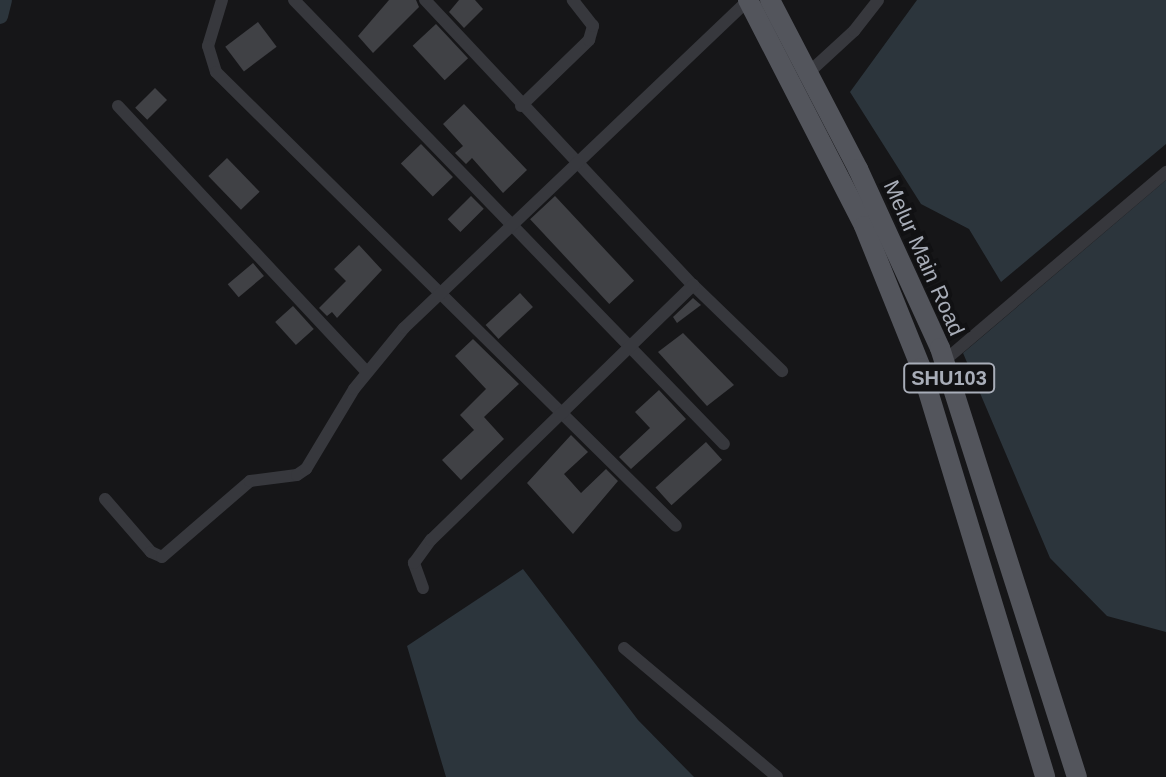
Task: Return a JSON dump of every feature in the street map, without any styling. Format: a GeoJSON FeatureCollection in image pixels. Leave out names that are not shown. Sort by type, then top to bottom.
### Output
{"type":"FeatureCollection","features":[{"type":"Feature","properties":{"kind":"main road","name":"Melur Main Road"},"geometry":{"type":"LineString","coordinates":[[749,0],[858,169],[944,361],[1077,777]]}},
{"type":"Feature","properties":{"kind":"main road","name":"Melur Main Road"},"geometry":{"type":"LineString","coordinates":[[770,0],[921,368],[1045,777]]}},
{"type":"Feature","properties":{"kind":"street"},"geometry":{"type":"LineString","coordinates":[[222,0],[208,46],[216,72],[439,296],[676,526]]}},
{"type":"Feature","properties":{"kind":"street"},"geometry":{"type":"LineString","coordinates":[[294,0],[629,350],[724,444]]}},
{"type":"Feature","properties":{"kind":"street"},"geometry":{"type":"LineString","coordinates":[[426,0],[521,106],[693,285],[782,371]]}},
{"type":"Feature","properties":{"kind":"street"},"geometry":{"type":"LineString","coordinates":[[521,106],[589,40],[591,20],[573,0]]}},
{"type":"Feature","properties":{"kind":"street"},"geometry":{"type":"LineString","coordinates":[[105,499],[151,552],[170,555],[243,486],[306,469],[367,372],[576,161],[749,0]]}},
{"type":"Feature","properties":{"kind":"street"},"geometry":{"type":"LineString","coordinates":[[801,80],[854,31],[878,0]]}},
{"type":"Feature","properties":{"kind":"street"},"geometry":{"type":"LineString","coordinates":[[118,106],[367,372]]}},
{"type":"Feature","properties":{"kind":"street"},"geometry":{"type":"LineString","coordinates":[[944,361],[1166,172]]}},
{"type":"Feature","properties":{"kind":"street"},"geometry":{"type":"LineString","coordinates":[[423,588],[415,572],[418,554],[693,285]]}},
{"type":"Feature","properties":{"kind":"street"},"geometry":{"type":"LineString","coordinates":[[624,648],[777,777]]}},
{"type":"Feature","properties":{"kind":"shaded area"},"geometry":{"type":"Polygon","coordinates":[[[917,0],[1166,0],[1166,144],[1001,282],[969,229],[921,204],[850,92],[917,0]]]}},
{"type":"Feature","properties":{"kind":"shaded area"},"geometry":{"type":"Polygon","coordinates":[[[1166,180],[1166,632],[1107,616],[1050,558],[963,353],[1166,180]]]}},
{"type":"Feature","properties":{"kind":"shaded area"},"geometry":{"type":"Polygon","coordinates":[[[523,569],[638,720],[694,777],[446,777],[407,646],[523,569]]]}},
{"type":"Feature","properties":{"kind":"building"},"geometry":{"type":"Polygon","coordinates":[[[389,0],[416,0],[419,7],[373,53],[358,36],[389,0]]]}},
{"type":"Feature","properties":{"kind":"building"},"geometry":{"type":"Polygon","coordinates":[[[459,0],[475,0],[483,9],[464,28],[449,12],[459,0]]]}},
{"type":"Feature","properties":{"kind":"building"},"geometry":{"type":"Polygon","coordinates":[[[258,22],[277,47],[244,71],[225,47],[258,22]]]}},
{"type":"Feature","properties":{"kind":"building"},"geometry":{"type":"Polygon","coordinates":[[[436,24],[468,58],[445,80],[413,46],[436,24]]]}},
{"type":"Feature","properties":{"kind":"building"},"geometry":{"type":"Polygon","coordinates":[[[155,88],[167,100],[147,120],[135,108],[155,88]]]}},
{"type":"Feature","properties":{"kind":"building"},"geometry":{"type":"Polygon","coordinates":[[[464,104],[527,170],[503,193],[472,158],[466,164],[455,153],[463,146],[443,124],[464,104]]]}},
{"type":"Feature","properties":{"kind":"building"},"geometry":{"type":"Polygon","coordinates":[[[421,144],[453,177],[433,197],[401,163],[421,144]]]}},
{"type":"Feature","properties":{"kind":"building"},"geometry":{"type":"Polygon","coordinates":[[[227,158],[260,192],[241,210],[208,176],[227,158]]]}},
{"type":"Feature","properties":{"kind":"building"},"geometry":{"type":"Polygon","coordinates":[[[471,196],[484,209],[460,232],[448,219],[471,196]]]}},
{"type":"Feature","properties":{"kind":"building"},"geometry":{"type":"Polygon","coordinates":[[[555,196],[634,281],[609,304],[530,219],[555,196]]]}},
{"type":"Feature","properties":{"kind":"building"},"geometry":{"type":"Polygon","coordinates":[[[359,245],[382,270],[337,318],[332,312],[327,316],[319,308],[346,281],[334,269],[359,245]]]}},
{"type":"Feature","properties":{"kind":"building"},"geometry":{"type":"Polygon","coordinates":[[[253,263],[264,276],[239,297],[228,284],[253,263]]]}},
{"type":"Feature","properties":{"kind":"building"},"geometry":{"type":"Polygon","coordinates":[[[520,293],[533,307],[499,339],[486,325],[520,293]]]}},
{"type":"Feature","properties":{"kind":"building"},"geometry":{"type":"Polygon","coordinates":[[[693,298],[701,305],[677,323],[673,317],[693,298]]]}},
{"type":"Feature","properties":{"kind":"building"},"geometry":{"type":"Polygon","coordinates":[[[293,306],[314,329],[296,345],[275,322],[293,306]]]}},
{"type":"Feature","properties":{"kind":"building"},"geometry":{"type":"Polygon","coordinates":[[[683,333],[734,385],[707,406],[658,352],[683,333]]]}},
{"type":"Feature","properties":{"kind":"building"},"geometry":{"type":"Polygon","coordinates":[[[473,339],[519,384],[484,417],[504,439],[461,480],[442,460],[474,430],[460,415],[486,389],[455,356],[473,339]]]}},
{"type":"Feature","properties":{"kind":"building"},"geometry":{"type":"Polygon","coordinates":[[[659,390],[686,419],[631,469],[619,457],[650,428],[635,412],[659,390]]]}},
{"type":"Feature","properties":{"kind":"building"},"geometry":{"type":"Polygon","coordinates":[[[571,435],[588,452],[564,474],[581,493],[606,469],[618,481],[573,534],[527,483],[571,435]]]}},
{"type":"Feature","properties":{"kind":"building"},"geometry":{"type":"Polygon","coordinates":[[[706,442],[722,460],[672,505],[655,488],[706,442]]]}},
{"type":"Feature","properties":{"kind":"waterway"},"geometry":{"type":"LineString","coordinates":[[0,16],[4,0]]}}]}
